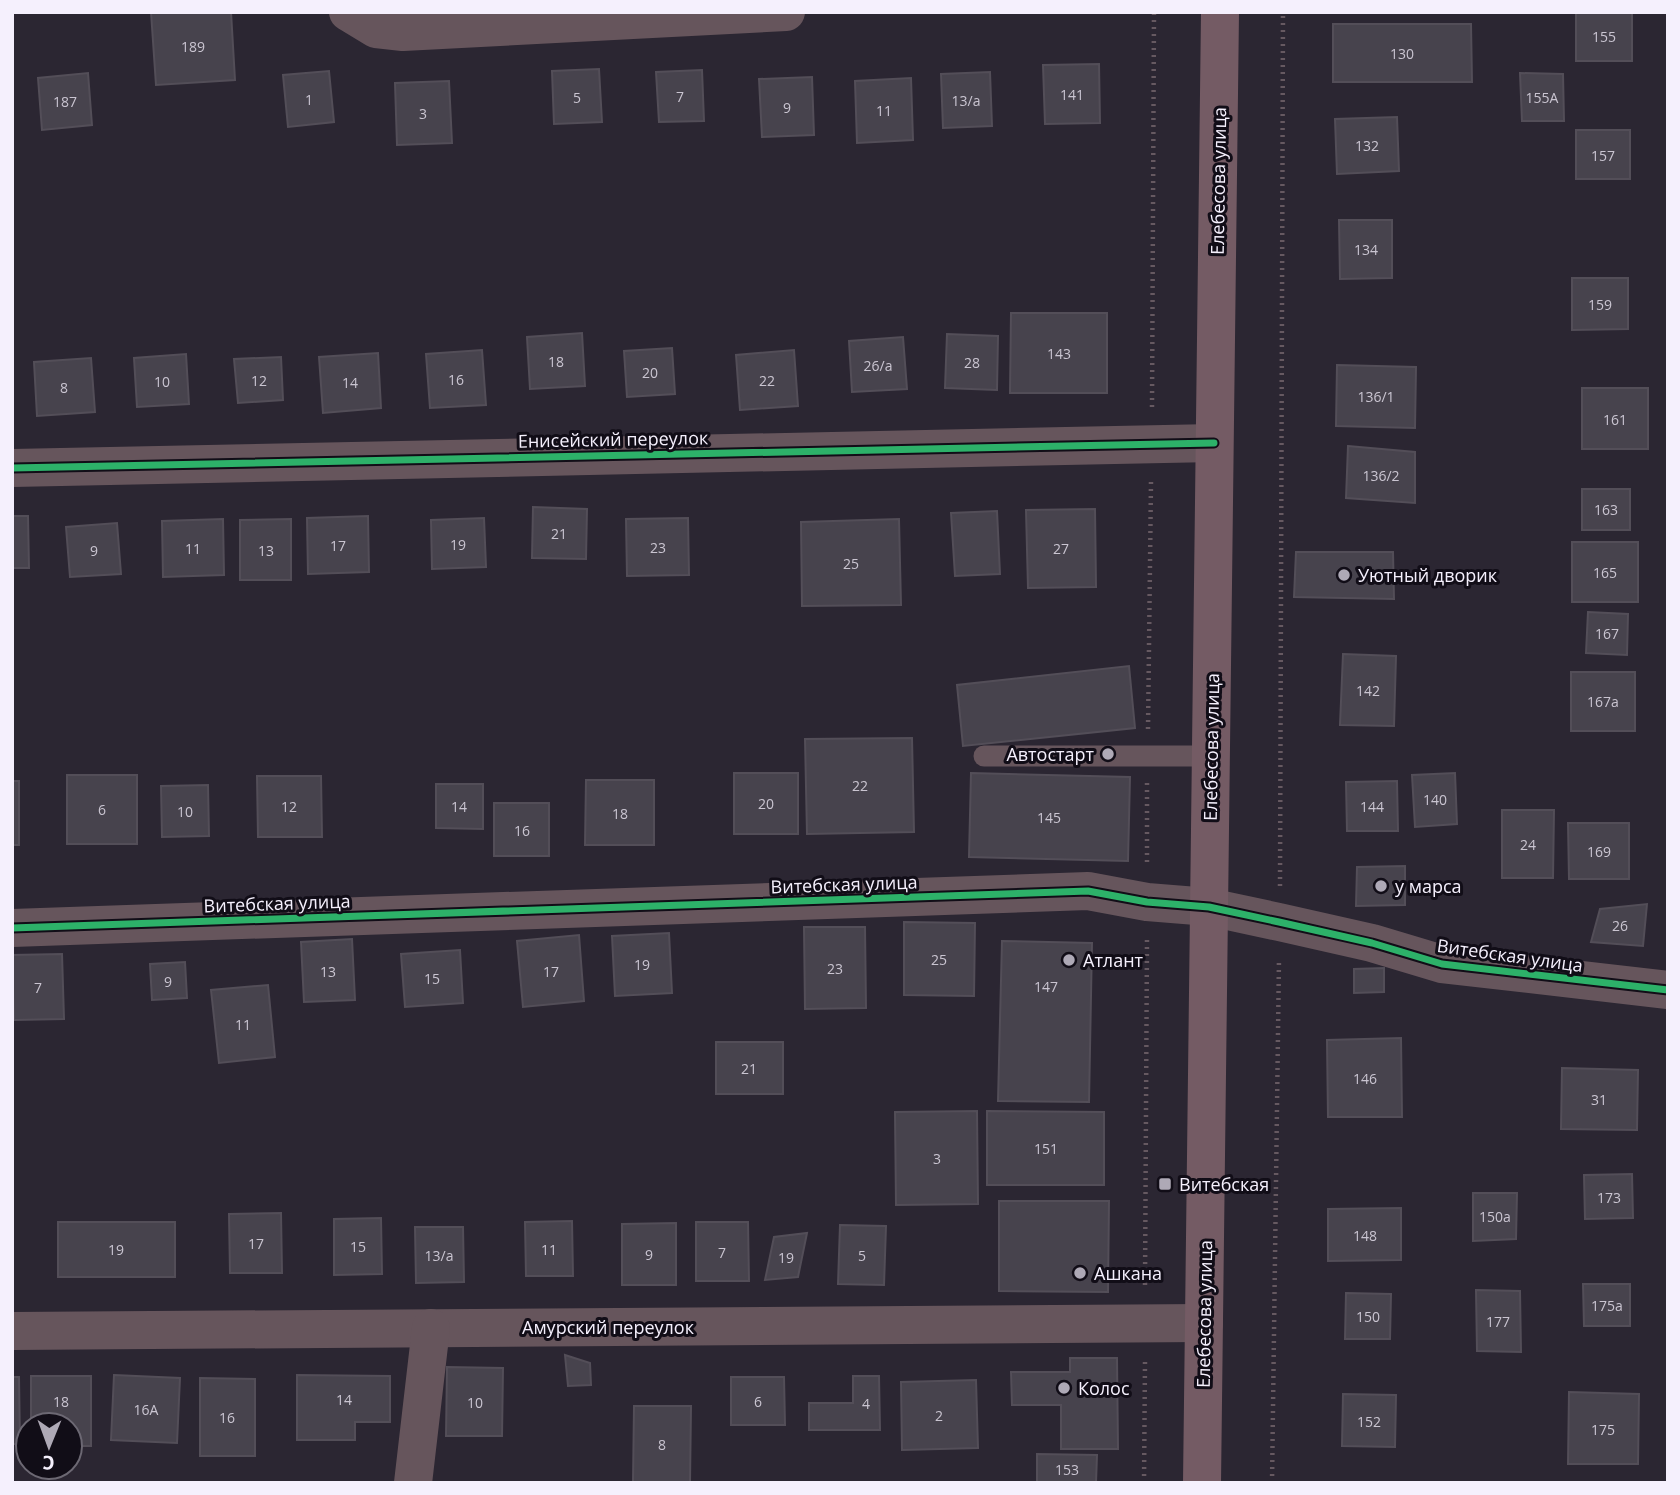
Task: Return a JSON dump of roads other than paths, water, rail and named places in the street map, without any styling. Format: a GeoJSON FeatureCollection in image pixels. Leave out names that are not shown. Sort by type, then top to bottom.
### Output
{"type":"FeatureCollection","features":[{"type":"Feature","properties":{"kind":"main road","name":"Елебесова улица"},"geometry":{"type":"LineString","coordinates":[[1202,1483],[1220,12]]}},
{"type":"Feature","properties":{"kind":"street"},"geometry":{"type":"LineString","coordinates":[[348,12],[376,29],[403,32],[786,12]]}},
{"type":"Feature","properties":{"kind":"street","name":"Енисейский переулок"},"geometry":{"type":"LineString","coordinates":[[12,468],[1214,443]]}},
{"type":"Feature","properties":{"kind":"street","name":"Витебская улица"},"geometry":{"type":"LineString","coordinates":[[12,928],[1088,891],[1147,902],[1209,907],[1372,943],[1442,964],[1668,990]]}},
{"type":"Feature","properties":{"kind":"street","name":"Амурский переулок"},"geometry":{"type":"LineString","coordinates":[[12,1331],[1204,1323]]}},
{"type":"Feature","properties":{"kind":"street"},"geometry":{"type":"LineString","coordinates":[[413,1483],[431,1328]]}},
{"type":"Feature","properties":{"kind":"lane"},"geometry":{"type":"LineString","coordinates":[[984,756],[1211,756]]}},
{"type":"Feature","properties":{"kind":"place","name":"Уютный дворик"},"geometry":{"type":"Point","coordinates":[1344,575]}},
{"type":"Feature","properties":{"kind":"place","name":"Автостарт"},"geometry":{"type":"Point","coordinates":[1108,754]}},
{"type":"Feature","properties":{"kind":"place","name":"у марса"},"geometry":{"type":"Point","coordinates":[1381,886]}},
{"type":"Feature","properties":{"kind":"place","name":"Атлант"},"geometry":{"type":"Point","coordinates":[1069,960]}},
{"type":"Feature","properties":{"kind":"place","name":"Витебская"},"geometry":{"type":"Point","coordinates":[1165,1184]}},
{"type":"Feature","properties":{"kind":"place","name":"Ашкана"},"geometry":{"type":"Point","coordinates":[1080,1273]}},
{"type":"Feature","properties":{"kind":"place","name":"Колос"},"geometry":{"type":"Point","coordinates":[1064,1388]}}]}
